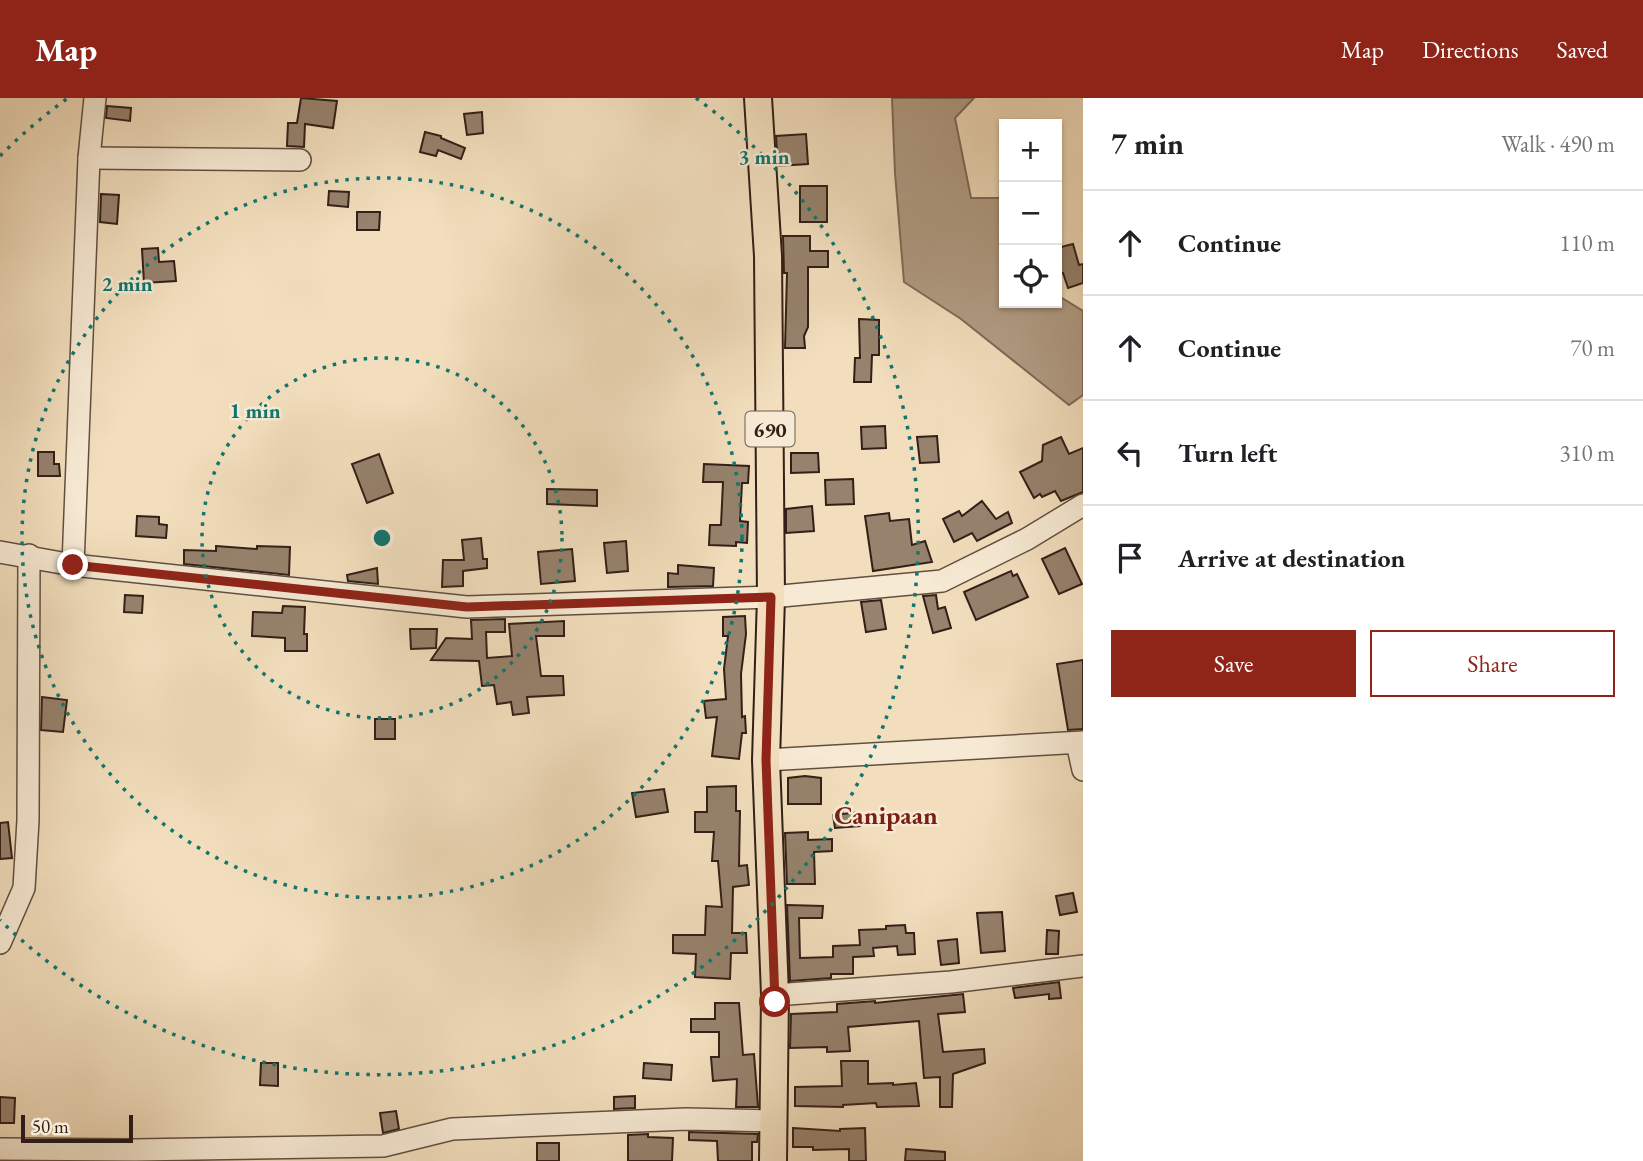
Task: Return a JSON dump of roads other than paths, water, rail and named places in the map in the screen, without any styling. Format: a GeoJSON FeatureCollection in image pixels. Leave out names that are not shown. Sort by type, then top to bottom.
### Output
{"type":"FeatureCollection","features":[{"type":"Feature","properties":{"kind":"main road","name":"690"},"geometry":{"type":"LineString","coordinates":[[758,98],[768,256],[771,597],[766,760],[775,995],[774,1161]]}},
{"type":"Feature","properties":{"kind":"street"},"geometry":{"type":"LineString","coordinates":[[73,565],[89,158],[95,98]]}},
{"type":"Feature","properties":{"kind":"street"},"geometry":{"type":"LineString","coordinates":[[89,158],[300,160]]}},
{"type":"Feature","properties":{"kind":"street"},"geometry":{"type":"LineString","coordinates":[[0,552],[29,555],[73,565],[467,607],[771,597],[942,581],[1027,539],[1083,505]]}},
{"type":"Feature","properties":{"kind":"street"},"geometry":{"type":"LineString","coordinates":[[0,943],[24,888],[28,820],[29,555]]}},
{"type":"Feature","properties":{"kind":"street"},"geometry":{"type":"LineString","coordinates":[[766,760],[1080,742],[1083,770]]}},
{"type":"Feature","properties":{"kind":"street"},"geometry":{"type":"LineString","coordinates":[[775,995],[951,982],[1083,966]]}},
{"type":"Feature","properties":{"kind":"street"},"geometry":{"type":"LineString","coordinates":[[0,1149],[383,1146],[452,1129],[686,1119],[774,1121]]}},
{"type":"Feature","properties":{"kind":"district","name":"Canipaan"},"geometry":{"type":"Point","coordinates":[886,815]}}]}
